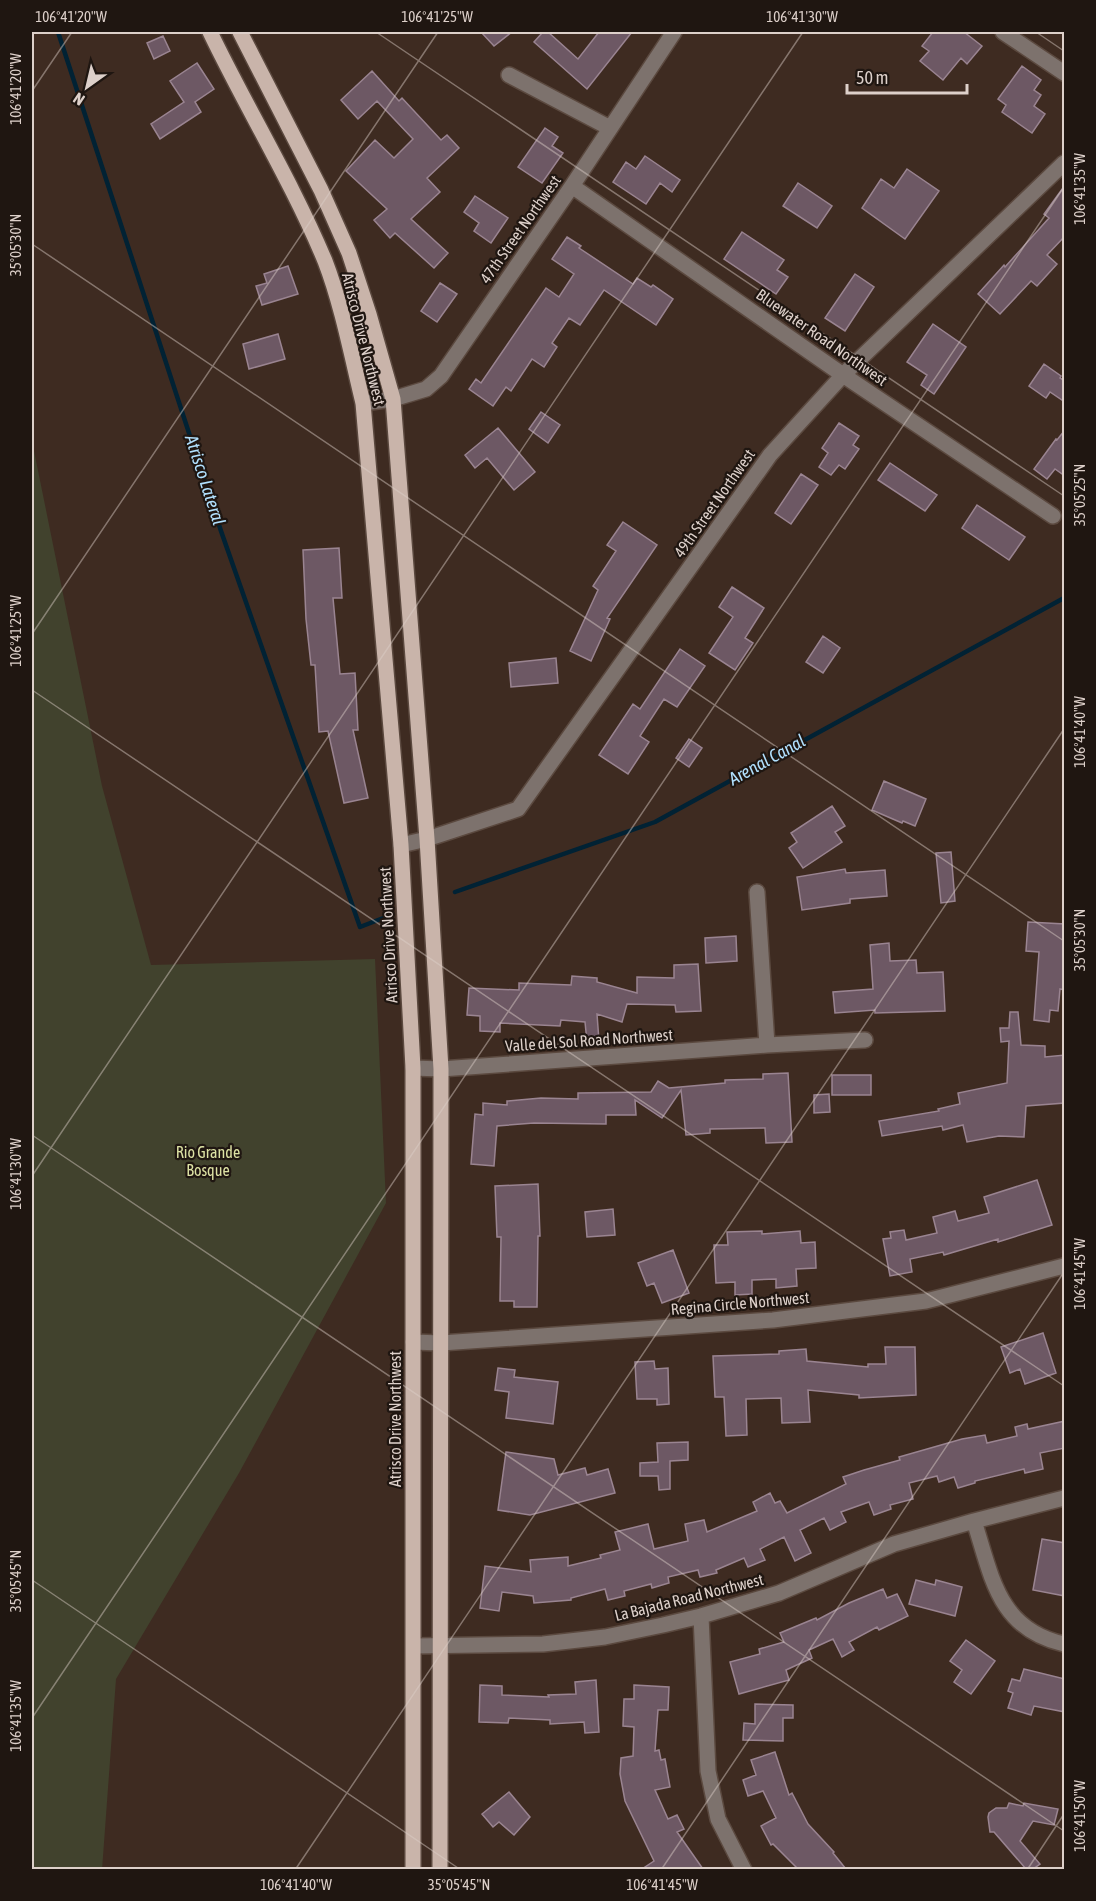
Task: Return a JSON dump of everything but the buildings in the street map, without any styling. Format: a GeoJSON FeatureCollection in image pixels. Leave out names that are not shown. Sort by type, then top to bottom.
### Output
{"type":"FeatureCollection","features":[{"type":"Feature","properties":{"kind":"main road","name":"Atrisco Drive Northwest"},"geometry":{"type":"LineString","coordinates":[[210,32],[298,201],[326,264],[346,332],[363,403],[401,845],[414,1068],[413,1869]]}},
{"type":"Feature","properties":{"kind":"main road","name":"Atrisco Drive Northwest"},"geometry":{"type":"LineString","coordinates":[[240,32],[321,190],[349,254],[393,399],[427,839],[441,1068],[440,1869]]}},
{"type":"Feature","properties":{"kind":"street","name":"47th Street Northwest"},"geometry":{"type":"LineString","coordinates":[[363,403],[393,399],[426,389],[441,376],[572,186],[674,32]]}},
{"type":"Feature","properties":{"kind":"street"},"geometry":{"type":"LineString","coordinates":[[1003,32],[1065,73]]}},
{"type":"Feature","properties":{"kind":"street"},"geometry":{"type":"LineString","coordinates":[[509,75],[610,128]]}},
{"type":"Feature","properties":{"kind":"street","name":"49th Street Northwest"},"geometry":{"type":"LineString","coordinates":[[401,845],[427,839],[518,809],[770,455],[843,375],[1065,164]]}},
{"type":"Feature","properties":{"kind":"street","name":"Bluewater Road Northwest"},"geometry":{"type":"LineString","coordinates":[[572,186],[843,375],[1053,516]]}},
{"type":"Feature","properties":{"kind":"street"},"geometry":{"type":"LineString","coordinates":[[757,892],[767,1045]]}},
{"type":"Feature","properties":{"kind":"street","name":"Valle del Sol Road Northwest"},"geometry":{"type":"LineString","coordinates":[[414,1068],[865,1040]]}},
{"type":"Feature","properties":{"kind":"street","name":"Regina Circle Northwest"},"geometry":{"type":"LineString","coordinates":[[413,1342],[441,1343],[773,1320],[926,1302],[1065,1266]]}},
{"type":"Feature","properties":{"kind":"street","name":"La Bajada Road Northwest"},"geometry":{"type":"LineString","coordinates":[[414,1646],[543,1644],[605,1637],[700,1616],[779,1593],[894,1544],[1065,1498]]}},
{"type":"Feature","properties":{"kind":"street"},"geometry":{"type":"LineString","coordinates":[[974,1521],[998,1595],[1013,1617],[1038,1635],[1065,1644]]}},
{"type":"Feature","properties":{"kind":"street"},"geometry":{"type":"LineString","coordinates":[[700,1616],[708,1771],[718,1819],[744,1869]]}},
{"type":"Feature","properties":{"kind":"green space","name":"Rio Grande Bosque"},"geometry":{"type":"Polygon","coordinates":[[[32,441],[102,786],[151,965],[375,959],[386,1203],[239,1473],[116,1679],[102,1870],[32,1869],[32,441]]]}},
{"type":"Feature","properties":{"kind":"waterway","name":"Atrisco Lateral"},"geometry":{"type":"LineString","coordinates":[[58,32],[221,531],[360,927],[391,915]]}},
{"type":"Feature","properties":{"kind":"waterway","name":"Arenal Canal"},"geometry":{"type":"LineString","coordinates":[[455,892],[655,822],[1064,598]]}}]}
